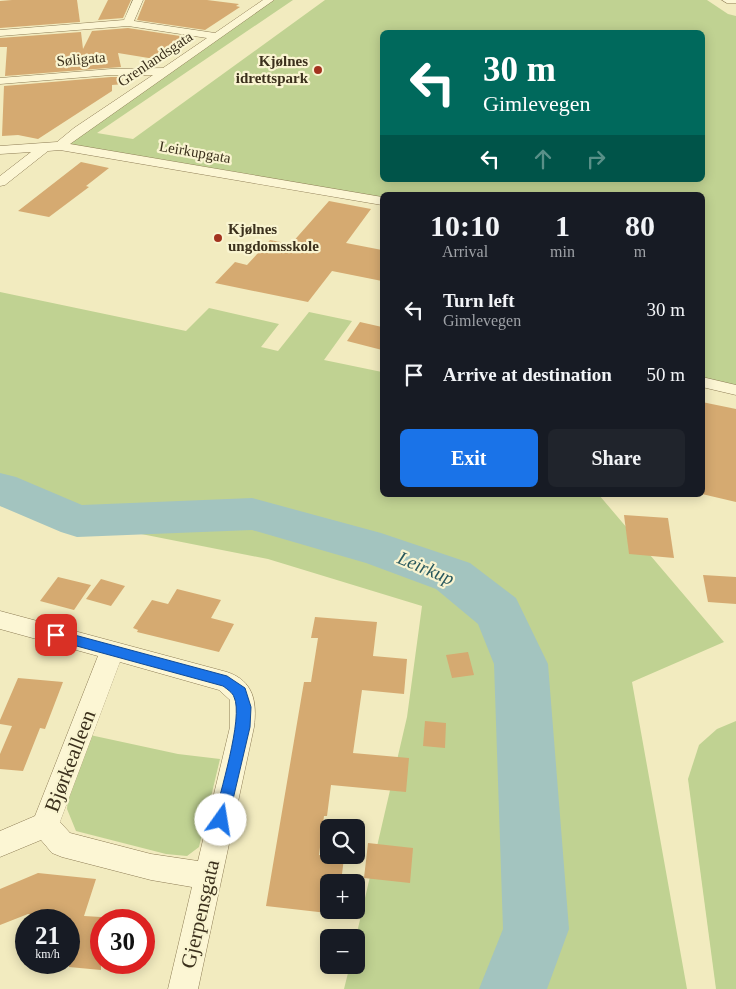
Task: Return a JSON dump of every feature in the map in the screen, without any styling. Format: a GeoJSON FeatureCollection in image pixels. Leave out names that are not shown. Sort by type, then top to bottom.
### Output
{"type":"FeatureCollection","features":[{"type":"Feature","properties":{"kind":"street"},"geometry":{"type":"LineString","coordinates":[[128,23],[138,0]]}},
{"type":"Feature","properties":{"kind":"street","name":"Grenlandsgata"},"geometry":{"type":"LineString","coordinates":[[60,146],[78,131],[269,0]]}},
{"type":"Feature","properties":{"kind":"street"},"geometry":{"type":"LineString","coordinates":[[727,0],[736,0]]}},
{"type":"Feature","properties":{"kind":"street"},"geometry":{"type":"LineString","coordinates":[[0,34],[128,23],[216,36]]}},
{"type":"Feature","properties":{"kind":"street","name":"Søligata"},"geometry":{"type":"LineString","coordinates":[[0,81],[111,72],[165,71]]}},
{"type":"Feature","properties":{"kind":"street","name":"Leirkupgata"},"geometry":{"type":"LineString","coordinates":[[0,150],[60,146],[380,201]]}},
{"type":"Feature","properties":{"kind":"street"},"geometry":{"type":"LineString","coordinates":[[0,182],[45,147]]}},
{"type":"Feature","properties":{"kind":"street"},"geometry":{"type":"LineString","coordinates":[[705,383],[736,390]]}},
{"type":"Feature","properties":{"kind":"street"},"geometry":{"type":"LineString","coordinates":[[0,620],[112,650]]}},
{"type":"Feature","properties":{"kind":"street","name":"Gjerpensgata"},"geometry":{"type":"LineString","coordinates":[[112,650],[227,682],[240,692],[244,707],[242,727],[183,989]]}},
{"type":"Feature","properties":{"kind":"street","name":"Bjørkealleen"},"geometry":{"type":"LineString","coordinates":[[0,844],[45,825],[112,650]]}},
{"type":"Feature","properties":{"kind":"street"},"geometry":{"type":"LineString","coordinates":[[45,825],[62,844],[151,867],[208,876]]}},
{"type":"Feature","properties":{"kind":"green space"},"geometry":{"type":"Polygon","coordinates":[[[269,0],[293,0],[97,133],[133,139],[325,0],[707,0],[728,14],[736,16],[736,390],[705,382],[705,192],[380,192],[380,201],[60,146],[269,0]]]}},
{"type":"Feature","properties":{"kind":"green space"},"geometry":{"type":"Polygon","coordinates":[[[0,292],[186,331],[209,308],[279,324],[261,347],[278,351],[309,312],[352,321],[324,360],[380,372],[380,497],[601,497],[724,642],[632,682],[687,989],[344,989],[348,974],[365,974],[365,929],[358,929],[360,919],[365,919],[365,898],[407,717],[422,606],[268,559],[0,506],[0,292]]]}},
{"type":"Feature","properties":{"kind":"green space"},"geometry":{"type":"Polygon","coordinates":[[[736,721],[736,989],[716,989],[688,779],[699,745],[717,729],[736,721]]]}},
{"type":"Feature","properties":{"kind":"green space"},"geometry":{"type":"Polygon","coordinates":[[[90,735],[178,754],[220,759],[199,847],[187,856],[166,854],[76,831],[67,809],[69,786],[90,735]]]}},
{"type":"Feature","properties":{"kind":"building"},"geometry":{"type":"Polygon","coordinates":[[[77,0],[80,22],[0,28],[0,1],[77,0]]]}},
{"type":"Feature","properties":{"kind":"building"},"geometry":{"type":"Polygon","coordinates":[[[108,0],[131,0],[123,18],[98,20],[108,0]]]}},
{"type":"Feature","properties":{"kind":"building"},"geometry":{"type":"Polygon","coordinates":[[[145,0],[207,0],[239,4],[236,6],[240,7],[205,30],[137,20],[145,0]]]}},
{"type":"Feature","properties":{"kind":"building"},"geometry":{"type":"Polygon","coordinates":[[[128,28],[193,38],[161,60],[118,53],[121,67],[5,76],[7,47],[0,47],[0,38],[81,32],[83,49],[92,31],[128,28]]]}},
{"type":"Feature","properties":{"kind":"building"},"geometry":{"type":"Polygon","coordinates":[[[122,77],[124,84],[112,85],[112,91],[38,139],[18,135],[2,136],[4,86],[122,77]]]}},
{"type":"Feature","properties":{"kind":"building"},"geometry":{"type":"Polygon","coordinates":[[[81,162],[109,168],[86,186],[89,187],[49,217],[18,211],[81,162]]]}},
{"type":"Feature","properties":{"kind":"building"},"geometry":{"type":"Polygon","coordinates":[[[329,201],[371,209],[346,243],[380,250],[380,281],[332,271],[308,302],[215,283],[235,262],[247,265],[270,240],[291,244],[329,201]]]}},
{"type":"Feature","properties":{"kind":"building"},"geometry":{"type":"Polygon","coordinates":[[[360,322],[380,327],[380,349],[347,341],[360,322]]]}},
{"type":"Feature","properties":{"kind":"building"},"geometry":{"type":"Polygon","coordinates":[[[705,403],[736,409],[736,502],[705,495],[705,403]]]}},
{"type":"Feature","properties":{"kind":"building"},"geometry":{"type":"Polygon","coordinates":[[[624,515],[668,518],[674,558],[629,554],[624,515]]]}},
{"type":"Feature","properties":{"kind":"building"},"geometry":{"type":"Polygon","coordinates":[[[703,575],[736,577],[736,604],[708,602],[703,575]]]}},
{"type":"Feature","properties":{"kind":"building"},"geometry":{"type":"Polygon","coordinates":[[[58,577],[91,585],[74,610],[40,601],[58,577]]]}},
{"type":"Feature","properties":{"kind":"building"},"geometry":{"type":"Polygon","coordinates":[[[101,579],[125,586],[111,606],[86,599],[101,579]]]}},
{"type":"Feature","properties":{"kind":"building"},"geometry":{"type":"Polygon","coordinates":[[[177,589],[221,600],[211,618],[234,624],[219,652],[137,632],[138,630],[133,628],[152,600],[168,604],[177,589]]]}},
{"type":"Feature","properties":{"kind":"building"},"geometry":{"type":"Polygon","coordinates":[[[315,617],[377,622],[373,656],[407,659],[404,694],[362,690],[353,753],[409,758],[406,792],[331,785],[327,816],[320,819],[320,864],[343,864],[342,874],[320,874],[320,912],[266,906],[304,682],[311,682],[318,638],[311,638],[315,617]]]}},
{"type":"Feature","properties":{"kind":"building"},"geometry":{"type":"Polygon","coordinates":[[[468,652],[474,675],[452,678],[446,655],[468,652]]]}},
{"type":"Feature","properties":{"kind":"building"},"geometry":{"type":"Polygon","coordinates":[[[18,678],[63,682],[45,729],[40,728],[23,771],[0,769],[0,754],[12,726],[0,724],[0,720],[18,678]]]}},
{"type":"Feature","properties":{"kind":"building"},"geometry":{"type":"Polygon","coordinates":[[[425,721],[446,723],[445,748],[423,746],[425,721]]]}},
{"type":"Feature","properties":{"kind":"building"},"geometry":{"type":"Polygon","coordinates":[[[368,843],[413,848],[410,883],[365,878],[368,843]]]}},
{"type":"Feature","properties":{"kind":"building"},"geometry":{"type":"Polygon","coordinates":[[[38,873],[96,879],[84,916],[90,916],[90,969],[80,968],[80,909],[15,909],[15,919],[0,925],[0,889],[38,873]]]}},
{"type":"Feature","properties":{"kind":"waterway","name":"Leirkup"},"geometry":{"type":"LineString","coordinates":[[0,488],[77,521],[252,514],[381,550],[453,576],[498,612],[521,664],[536,929],[513,989]]}},
{"type":"Feature","properties":{"kind":"place","name":"Kjølnes idrettspark"},"geometry":{"type":"Point","coordinates":[318,70]}},
{"type":"Feature","properties":{"kind":"place","name":"Kjølnes ungdomsskole"},"geometry":{"type":"Point","coordinates":[218,238]}},
{"type":"Feature","properties":{"kind":"route"},"geometry":{"type":"LineString","coordinates":[[56,635],[227,682],[240,692],[244,707],[242,727],[221,820]]}}]}
